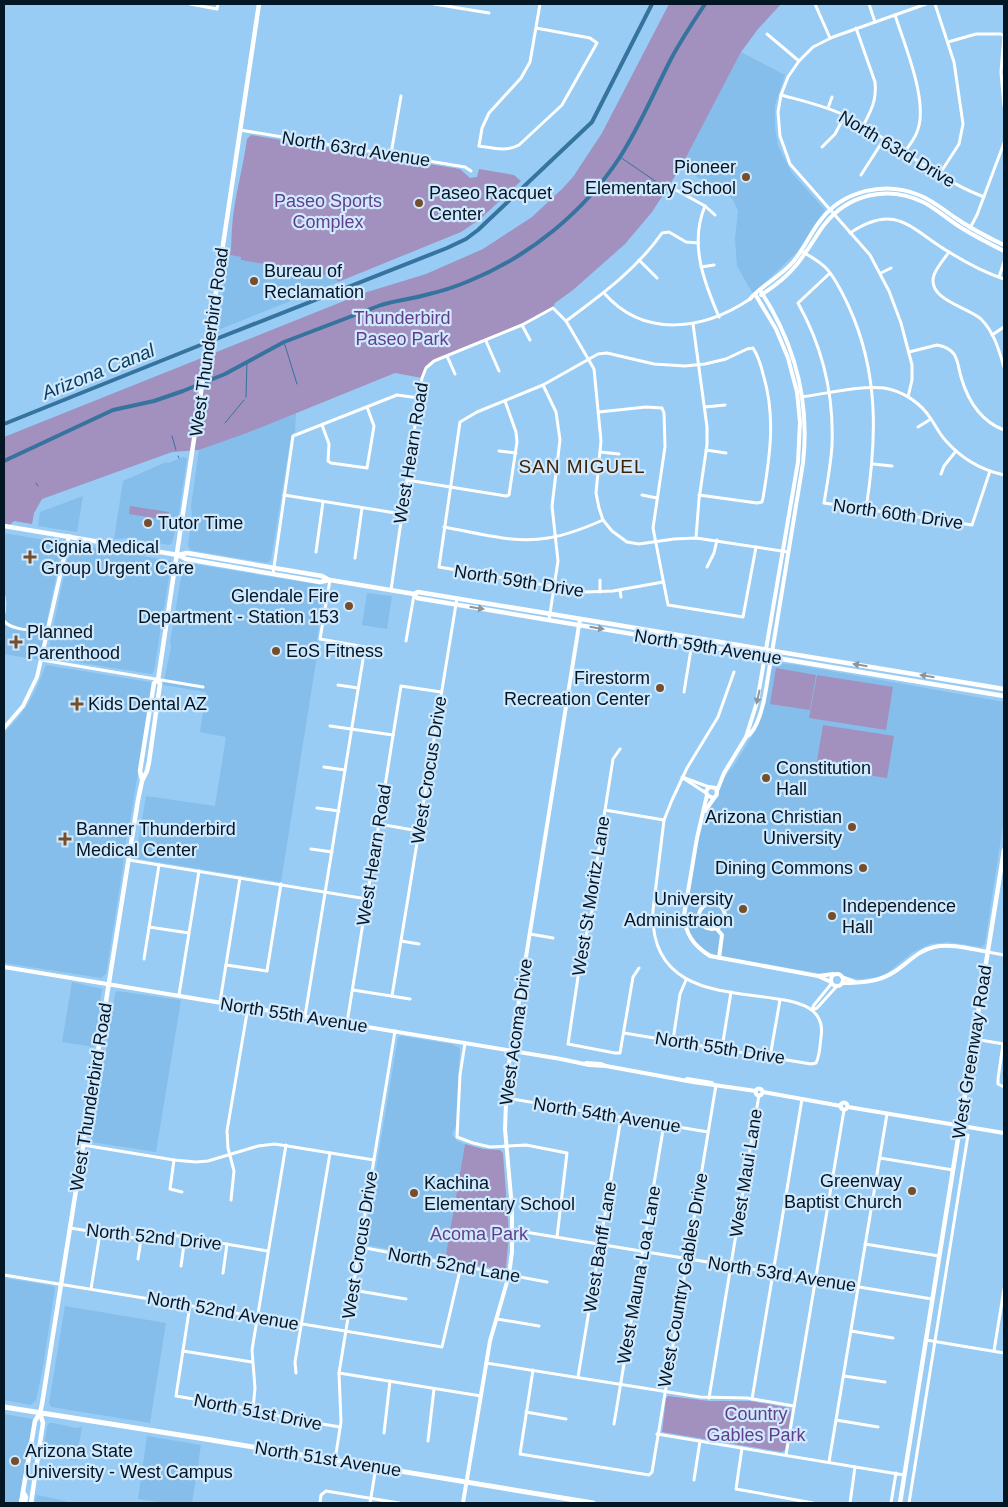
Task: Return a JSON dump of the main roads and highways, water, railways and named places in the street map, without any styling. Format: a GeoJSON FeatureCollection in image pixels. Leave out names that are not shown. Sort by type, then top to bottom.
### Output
{"type":"FeatureCollection","features":[{"type":"Feature","properties":{"kind":"main road","name":"West Thunderbird Road"},"geometry":{"type":"LineString","coordinates":[[23,1503],[23,1492],[35,1421],[40,1413],[142,781],[149,762],[160,684],[158,680],[194,448],[258,4]]}},
{"type":"Feature","properties":{"kind":"main road","name":"North 59th Avenue"},"geometry":{"type":"LineString","coordinates":[[6,526],[178,555],[188,553],[322,576],[330,580],[414,594],[418,592],[456,598],[1004,689]]}},
{"type":"Feature","properties":{"kind":"main road","name":"North 59th Avenue"},"geometry":{"type":"LineString","coordinates":[[178,555],[186,560],[320,582],[330,580]]}},
{"type":"Feature","properties":{"kind":"main road"},"geometry":{"type":"LineString","coordinates":[[223,566],[227,562],[235,564],[240,562]]}},
{"type":"Feature","properties":{"kind":"main road","name":"North 59th Avenue"},"geometry":{"type":"LineString","coordinates":[[414,594],[417,598],[1004,696]]}},
{"type":"Feature","properties":{"kind":"main road","name":"West Thunderbird Road"},"geometry":{"type":"LineString","coordinates":[[142,781],[140,771],[154,683],[158,680]]}},
{"type":"Feature","properties":{"kind":"main road"},"geometry":{"type":"LineString","coordinates":[[957,689],[958,682]]}},
{"type":"Feature","properties":{"kind":"main road"},"geometry":{"type":"LineString","coordinates":[[986,694],[987,686]]}},
{"type":"Feature","properties":{"kind":"main road"},"geometry":{"type":"LineString","coordinates":[[148,722],[149,734],[146,753],[149,762]]}},
{"type":"Feature","properties":{"kind":"main road","name":"West Greenway Road"},"geometry":{"type":"LineString","coordinates":[[900,1503],[1004,850]]}},
{"type":"Feature","properties":{"kind":"main road","name":"North 51st Avenue"},"geometry":{"type":"LineString","coordinates":[[4,1407],[593,1503]]}},
{"type":"Feature","properties":{"kind":"main road","name":"West Thunderbird Road"},"geometry":{"type":"LineString","coordinates":[[31,1503],[43,1422],[40,1413]]}},
{"type":"Feature","properties":{"kind":"waterway"},"geometry":{"type":"LineString","coordinates":[[216,339],[447,248],[466,239],[478,230],[592,122],[652,4]]}},
{"type":"Feature","properties":{"kind":"waterway"},"geometry":{"type":"LineString","coordinates":[[4,461],[113,410],[154,401],[225,374],[284,342],[381,305],[464,283],[492,271],[513,259],[554,230],[590,196],[606,177],[627,145],[675,52],[705,4]]}},
{"type":"Feature","properties":{"kind":"waterway"},"geometry":{"type":"LineString","coordinates":[[620,157],[667,189]]}},
{"type":"Feature","properties":{"kind":"waterway"},"geometry":{"type":"LineString","coordinates":[[284,342],[297,384]]}},
{"type":"Feature","properties":{"kind":"waterway","name":"Arizona Canal"},"geometry":{"type":"LineString","coordinates":[[4,424],[203,344]]}},
{"type":"Feature","properties":{"kind":"waterway"},"geometry":{"type":"LineString","coordinates":[[246,397],[247,361]]}},
{"type":"Feature","properties":{"kind":"waterway"},"geometry":{"type":"LineString","coordinates":[[225,423],[244,400]]}},
{"type":"Feature","properties":{"kind":"waterway"},"geometry":{"type":"LineString","coordinates":[[172,436],[176,450]]}},
{"type":"Feature","properties":{"kind":"place","name":"Pioneer Elementary School"},"geometry":{"type":"Point","coordinates":[746,177]}},
{"type":"Feature","properties":{"kind":"place","name":"Paseo Racquet Center"},"geometry":{"type":"Point","coordinates":[419,203]}},
{"type":"Feature","properties":{"kind":"place","name":"Bureau of Reclamation"},"geometry":{"type":"Point","coordinates":[254,281]}},
{"type":"Feature","properties":{"kind":"place","name":"Tutor Time"},"geometry":{"type":"Point","coordinates":[148,523]}},
{"type":"Feature","properties":{"kind":"place","name":"Cignia Medical Group Urgent Care"},"geometry":{"type":"Point","coordinates":[30,557]}},
{"type":"Feature","properties":{"kind":"place","name":"Glendale Fire Department - Station 153"},"geometry":{"type":"Point","coordinates":[349,606]}},
{"type":"Feature","properties":{"kind":"place","name":"Planned Parenthood"},"geometry":{"type":"Point","coordinates":[16,642]}},
{"type":"Feature","properties":{"kind":"place","name":"EoS Fitness"},"geometry":{"type":"Point","coordinates":[276,651]}},
{"type":"Feature","properties":{"kind":"place","name":"Firestorm Recreation Center"},"geometry":{"type":"Point","coordinates":[660,688]}},
{"type":"Feature","properties":{"kind":"place","name":"Kids Dental AZ"},"geometry":{"type":"Point","coordinates":[77,704]}},
{"type":"Feature","properties":{"kind":"place","name":"Constitution Hall"},"geometry":{"type":"Point","coordinates":[766,778]}},
{"type":"Feature","properties":{"kind":"place","name":"Arizona Christian University"},"geometry":{"type":"Point","coordinates":[852,827]}},
{"type":"Feature","properties":{"kind":"place","name":"Banner Thunderbird Medical Center"},"geometry":{"type":"Point","coordinates":[65,839]}},
{"type":"Feature","properties":{"kind":"place","name":"Dining Commons"},"geometry":{"type":"Point","coordinates":[863,868]}},
{"type":"Feature","properties":{"kind":"place","name":"University Administraion"},"geometry":{"type":"Point","coordinates":[743,909]}},
{"type":"Feature","properties":{"kind":"place","name":"Independence Hall"},"geometry":{"type":"Point","coordinates":[832,916]}},
{"type":"Feature","properties":{"kind":"place","name":"Greenway Baptist Church"},"geometry":{"type":"Point","coordinates":[912,1191]}},
{"type":"Feature","properties":{"kind":"place","name":"Kachina Elementary School"},"geometry":{"type":"Point","coordinates":[414,1193]}},
{"type":"Feature","properties":{"kind":"place","name":"Arizona State University - West Campus"},"geometry":{"type":"Point","coordinates":[15,1461]}},
{"type":"Feature","properties":{"kind":"district","name":"SAN MIGUEL"},"geometry":{"type":"Point","coordinates":[582,466]}},
{"type":"Feature","properties":{"kind":"park label","name":"Paseo Sports Complex"},"geometry":{"type":"Point","coordinates":[328,211]}},
{"type":"Feature","properties":{"kind":"park label","name":"Thunderbird Paseo Park"},"geometry":{"type":"Point","coordinates":[402,328]}},
{"type":"Feature","properties":{"kind":"park label","name":"Acoma Park"},"geometry":{"type":"Point","coordinates":[479,1234]}},
{"type":"Feature","properties":{"kind":"park label","name":"Country Gables Park"},"geometry":{"type":"Point","coordinates":[756,1424]}}]}
